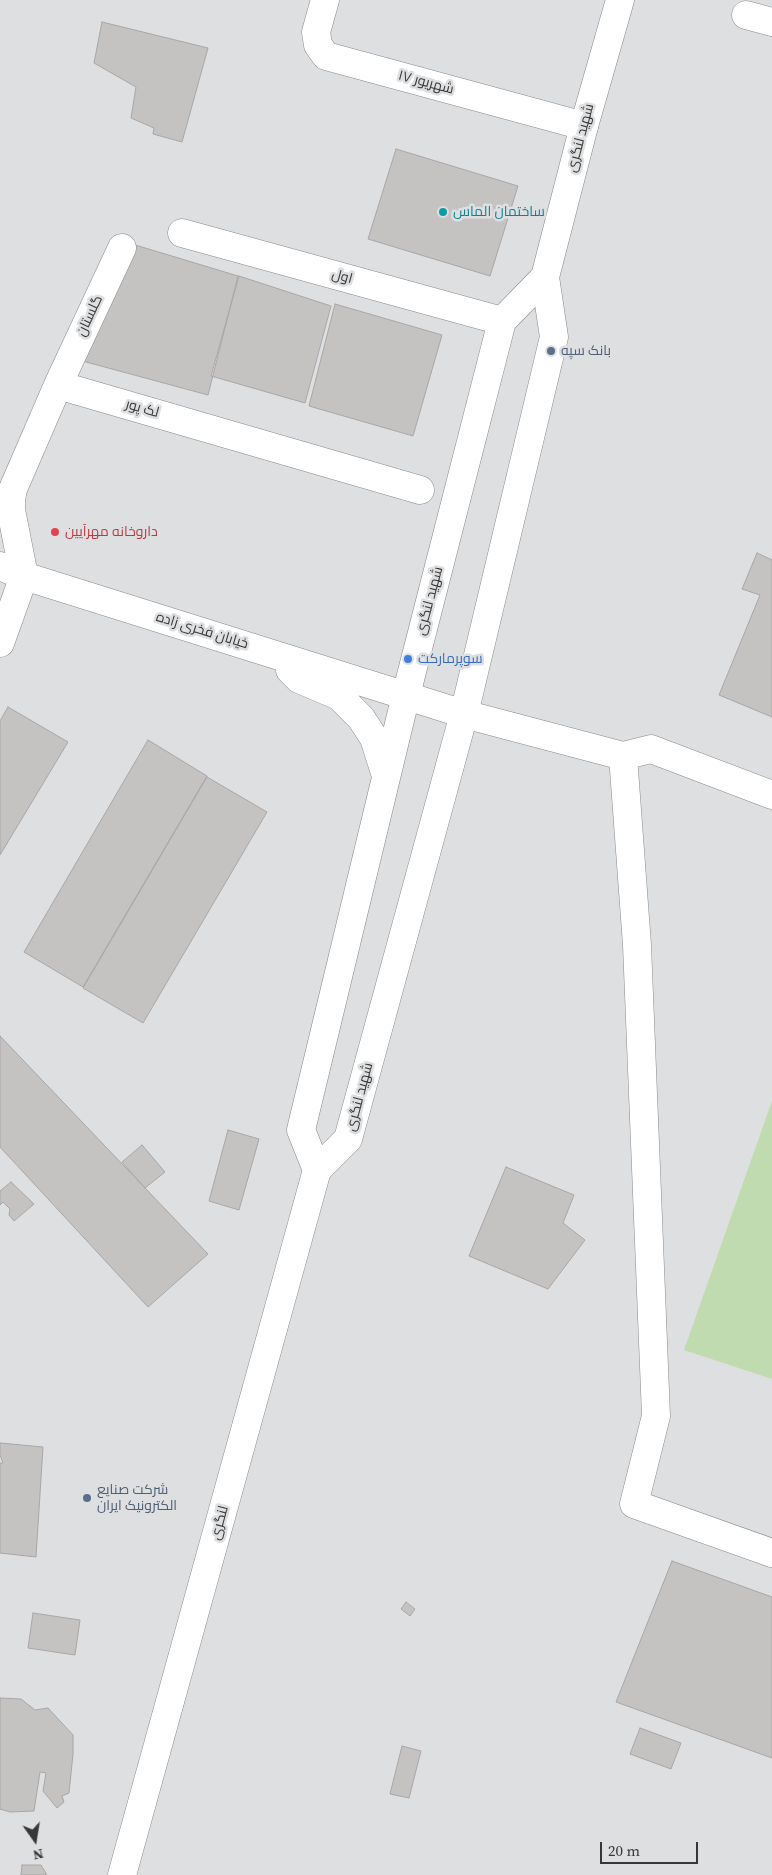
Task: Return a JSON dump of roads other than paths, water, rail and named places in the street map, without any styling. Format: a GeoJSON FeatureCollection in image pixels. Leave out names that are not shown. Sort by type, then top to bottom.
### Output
{"type":"FeatureCollection","features":[{"type":"Feature","properties":{"kind":"main road","name":"۱۷ شهریور"},"geometry":{"type":"LineString","coordinates":[[325,0],[316,32],[318,45],[326,56],[584,126]]}},
{"type":"Feature","properties":{"kind":"main road","name":"شهید لنگری"},"geometry":{"type":"LineString","coordinates":[[502,321],[406,695],[301,1130],[318,1170],[348,1139],[464,714],[554,337],[545,278],[584,126],[620,0]]}},
{"type":"Feature","properties":{"kind":"main road"},"geometry":{"type":"LineString","coordinates":[[746,16],[772,22]]}},
{"type":"Feature","properties":{"kind":"main road","name":"اول"},"geometry":{"type":"LineString","coordinates":[[182,233],[502,321]]}},
{"type":"Feature","properties":{"kind":"main road","name":"گلستان"},"geometry":{"type":"LineString","coordinates":[[58,385],[122,248]]}},
{"type":"Feature","properties":{"kind":"main road"},"geometry":{"type":"LineString","coordinates":[[502,321],[545,278]]}},
{"type":"Feature","properties":{"kind":"main road"},"geometry":{"type":"LineString","coordinates":[[0,642],[12,571],[11,499],[13,490],[58,385]]}},
{"type":"Feature","properties":{"kind":"main road","name":"لک پور"},"geometry":{"type":"LineString","coordinates":[[58,385],[420,490]]}},
{"type":"Feature","properties":{"kind":"main road","name":"خیابان فخری زاده"},"geometry":{"type":"LineString","coordinates":[[12,571],[464,714],[623,756]]}},
{"type":"Feature","properties":{"kind":"main road"},"geometry":{"type":"LineString","coordinates":[[275,654],[300,680],[340,696],[361,718],[374,738],[386,776]]}},
{"type":"Feature","properties":{"kind":"main road"},"geometry":{"type":"LineString","coordinates":[[772,795],[651,749],[623,756],[637,945],[656,1416],[634,1504],[772,1553]]}},
{"type":"Feature","properties":{"kind":"main road","name":"لنگری"},"geometry":{"type":"LineString","coordinates":[[122,1875],[318,1170]]}},
{"type":"Feature","properties":{"kind":"place","name":"ساختمان الماس"},"geometry":{"type":"Point","coordinates":[443,212]}},
{"type":"Feature","properties":{"kind":"place","name":"بانک سپه"},"geometry":{"type":"Point","coordinates":[551,351]}},
{"type":"Feature","properties":{"kind":"place","name":"داروخانه مهرآیین"},"geometry":{"type":"Point","coordinates":[55,532]}},
{"type":"Feature","properties":{"kind":"place","name":"سوپرمارکت"},"geometry":{"type":"Point","coordinates":[408,659]}},
{"type":"Feature","properties":{"kind":"place","name":"شرکت صنایع الکترونیک ایران"},"geometry":{"type":"Point","coordinates":[87,1498]}}]}
